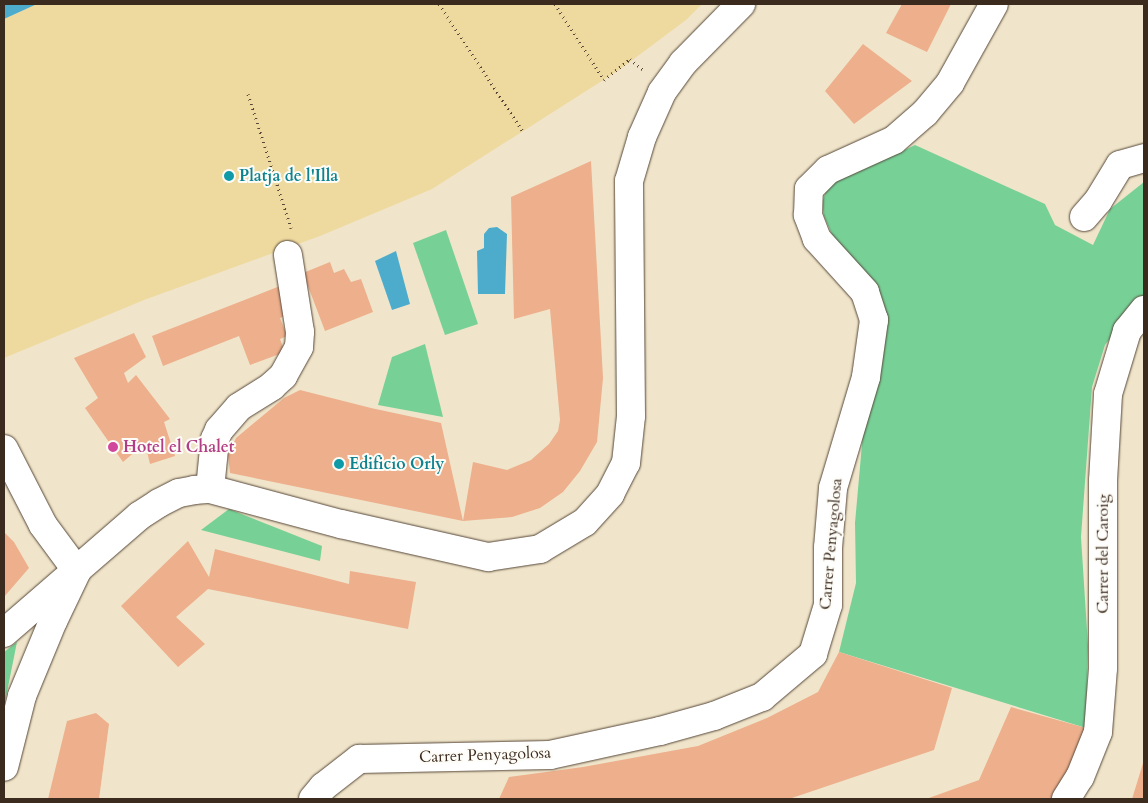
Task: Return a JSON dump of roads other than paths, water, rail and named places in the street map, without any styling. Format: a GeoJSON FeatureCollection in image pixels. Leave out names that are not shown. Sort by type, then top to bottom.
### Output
{"type":"FeatureCollection","features":[{"type":"Feature","properties":{"kind":"street"},"geometry":{"type":"LineString","coordinates":[[4,633],[140,516],[158,503],[194,490],[210,489],[341,524],[488,557],[540,549],[585,522],[610,494],[626,463],[631,416],[629,181],[642,137],[666,86],[683,63],[741,4]]}},
{"type":"Feature","properties":{"kind":"street","name":"Carrer Penyagolosa"},"geometry":{"type":"LineString","coordinates":[[313,799],[323,787],[359,760],[550,755],[660,731],[714,716],[762,698],[813,654],[828,605],[828,548],[833,488],[866,377],[874,320],[865,292],[817,239],[808,215],[809,189],[828,170],[894,140],[925,113],[950,83],[994,4]]}},
{"type":"Feature","properties":{"kind":"street"},"geometry":{"type":"LineString","coordinates":[[1084,217],[1098,201],[1120,165],[1144,158]]}},
{"type":"Feature","properties":{"kind":"street"},"geometry":{"type":"LineString","coordinates":[[210,489],[215,439],[219,430],[239,407],[272,386],[283,376],[299,347],[300,332],[288,255]]}},
{"type":"Feature","properties":{"kind":"street","name":"Carrer del Caroig"},"geometry":{"type":"LineString","coordinates":[[1066,799],[1080,778],[1098,732],[1103,668],[1104,481],[1108,394],[1127,331],[1144,310]]}},
{"type":"Feature","properties":{"kind":"street"},"geometry":{"type":"LineString","coordinates":[[4,449],[42,525],[77,571]]}},
{"type":"Feature","properties":{"kind":"street"},"geometry":{"type":"LineString","coordinates":[[4,768],[22,696],[53,621],[77,571]]}},
{"type":"Feature","properties":{"kind":"water"},"geometry":{"type":"Polygon","coordinates":[[[4,4],[37,4],[4,19],[4,4]]]}},
{"type":"Feature","properties":{"kind":"water"},"geometry":{"type":"Polygon","coordinates":[[[497,227],[507,234],[505,294],[478,294],[477,251],[484,248],[484,234],[489,228],[497,227]]]}},
{"type":"Feature","properties":{"kind":"water"},"geometry":{"type":"Polygon","coordinates":[[[396,251],[410,304],[392,310],[375,261],[396,251]]]}},
{"type":"Feature","properties":{"kind":"place","name":"Platja de l'Illa"},"geometry":{"type":"Point","coordinates":[229,176]}},
{"type":"Feature","properties":{"kind":"place","name":"Hotel el Chalet"},"geometry":{"type":"Point","coordinates":[113,447]}},
{"type":"Feature","properties":{"kind":"place","name":"Edificio Orly"},"geometry":{"type":"Point","coordinates":[339,464]}}]}
